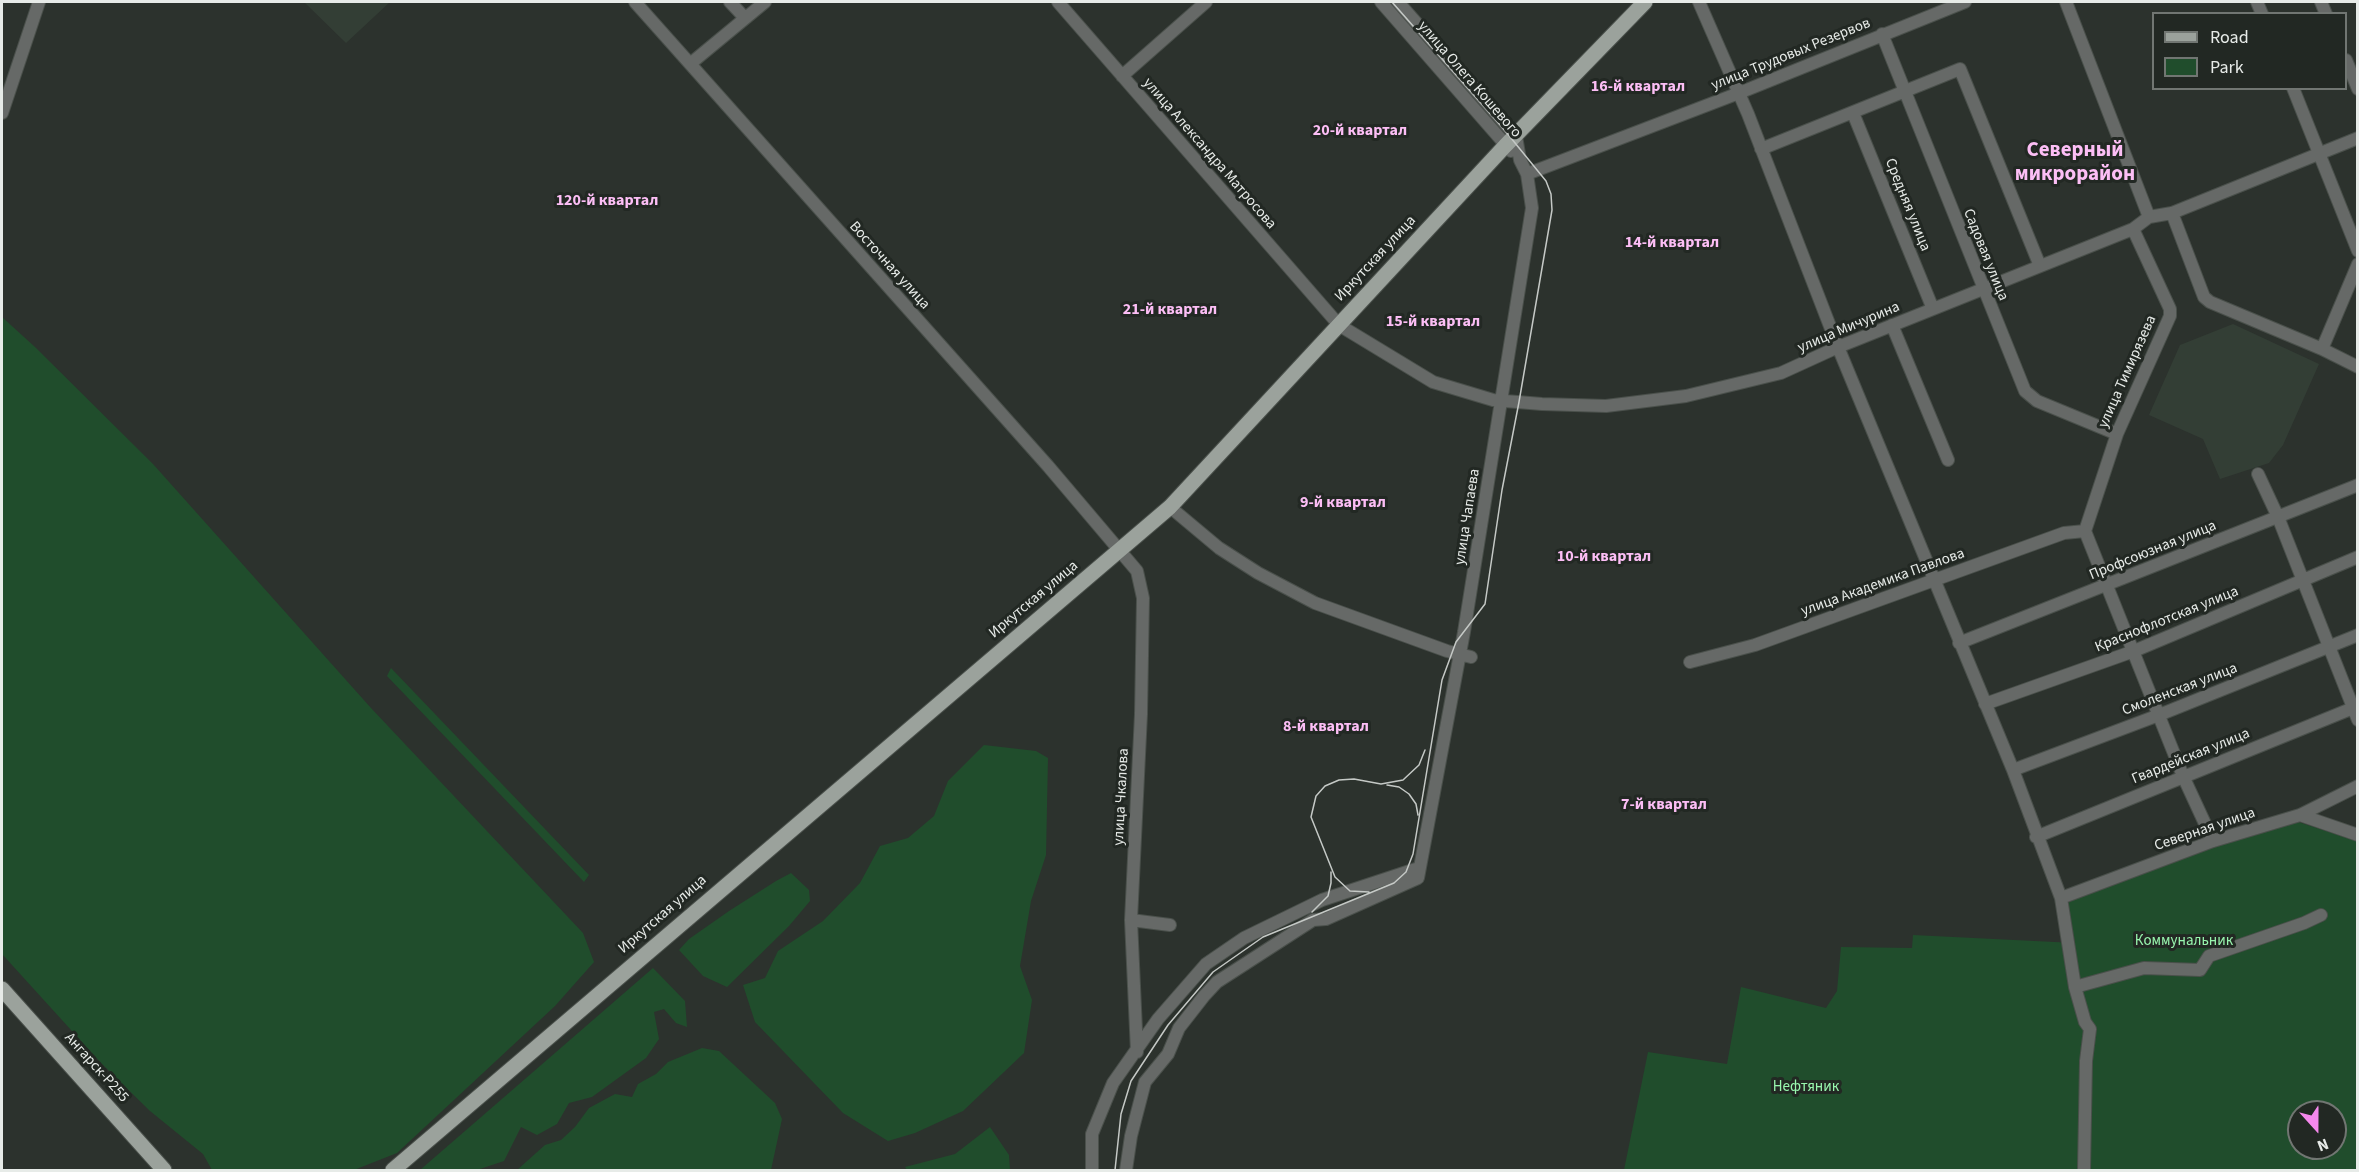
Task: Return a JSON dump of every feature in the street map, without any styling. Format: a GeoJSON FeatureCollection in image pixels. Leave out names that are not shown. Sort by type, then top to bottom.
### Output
{"type":"FeatureCollection","features":[{"type":"Feature","properties":{"kind":"main road","name":"Иркутская улица"},"geometry":{"type":"LineString","coordinates":[[393,1170],[1170,507],[1511,141],[1645,2]]}},
{"type":"Feature","properties":{"kind":"main road","name":"Ангарск-Р255"},"geometry":{"type":"LineString","coordinates":[[2,989],[164,1170]]}},
{"type":"Feature","properties":{"kind":"street"},"geometry":{"type":"LineString","coordinates":[[2,113],[39,2]]}},
{"type":"Feature","properties":{"kind":"street","name":"Восточная улица"},"geometry":{"type":"LineString","coordinates":[[634,2],[1048,466],[1119,552]]}},
{"type":"Feature","properties":{"kind":"street"},"geometry":{"type":"LineString","coordinates":[[730,2],[745,18]]}},
{"type":"Feature","properties":{"kind":"street"},"geometry":{"type":"LineString","coordinates":[[690,64],[765,2]]}},
{"type":"Feature","properties":{"kind":"street","name":"улица Александра Матросова"},"geometry":{"type":"LineString","coordinates":[[1058,2],[1339,325]]}},
{"type":"Feature","properties":{"kind":"street"},"geometry":{"type":"LineString","coordinates":[[1122,76],[1206,2]]}},
{"type":"Feature","properties":{"kind":"street","name":"улица Олега Кошевого"},"geometry":{"type":"LineString","coordinates":[[1381,2],[1511,141]]}},
{"type":"Feature","properties":{"kind":"street","name":"улица Олега Кошевого"},"geometry":{"type":"LineString","coordinates":[[1398,2],[1511,141],[1520,160]]}},
{"type":"Feature","properties":{"kind":"street"},"geometry":{"type":"LineString","coordinates":[[1699,2],[1739,93],[1838,347],[2013,770],[2036,837],[2061,898],[2075,987],[2085,1022],[2090,1029],[2086,1061],[2084,1170]]}},
{"type":"Feature","properties":{"kind":"street","name":"улица Трудовых Резервов"},"geometry":{"type":"LineString","coordinates":[[1527,174],[1739,93],[1965,2]]}},
{"type":"Feature","properties":{"kind":"street"},"geometry":{"type":"LineString","coordinates":[[2066,2],[2149,217]]}},
{"type":"Feature","properties":{"kind":"street","name":"Садовая улица"},"geometry":{"type":"LineString","coordinates":[[1882,34],[2025,391],[2037,401],[2117,434]]}},
{"type":"Feature","properties":{"kind":"street"},"geometry":{"type":"LineString","coordinates":[[2347,62],[2358,89]]}},
{"type":"Feature","properties":{"kind":"street"},"geometry":{"type":"LineString","coordinates":[[1761,149],[1960,69],[2040,266]]}},
{"type":"Feature","properties":{"kind":"street"},"geometry":{"type":"LineString","coordinates":[[2294,90],[2358,252]]}},
{"type":"Feature","properties":{"kind":"street","name":"Средняя улица"},"geometry":{"type":"LineString","coordinates":[[1853,113],[1933,309]]}},
{"type":"Feature","properties":{"kind":"street","name":"улица Мичурина"},"geometry":{"type":"LineString","coordinates":[[1339,325],[1433,382],[1493,400],[1606,406],[1686,396],[1781,373],[1838,347],[2133,229],[2149,217],[2172,213],[2358,138]]}},
{"type":"Feature","properties":{"kind":"street","name":"улица Чапаева"},"geometry":{"type":"LineString","coordinates":[[1418,873],[1465,656],[1532,208],[1527,174],[1520,160]]}},
{"type":"Feature","properties":{"kind":"street"},"geometry":{"type":"LineString","coordinates":[[2172,213],[2204,297],[2210,302],[2322,349],[2358,367]]}},
{"type":"Feature","properties":{"kind":"street","name":"улица Тимирязева"},"geometry":{"type":"LineString","coordinates":[[2085,531],[2117,434],[2169,316],[2170,309],[2133,229]]}},
{"type":"Feature","properties":{"kind":"street"},"geometry":{"type":"LineString","coordinates":[[2322,349],[2358,264]]}},
{"type":"Feature","properties":{"kind":"street"},"geometry":{"type":"LineString","coordinates":[[1892,325],[1948,460]]}},
{"type":"Feature","properties":{"kind":"street"},"geometry":{"type":"LineString","coordinates":[[2258,474],[2278,517],[2355,707],[2358,720]]}},
{"type":"Feature","properties":{"kind":"street","name":"Профсоюзная улица"},"geometry":{"type":"LineString","coordinates":[[1959,643],[2358,484]]}},
{"type":"Feature","properties":{"kind":"street"},"geometry":{"type":"LineString","coordinates":[[1170,507],[1219,548],[1258,573],[1315,603],[1465,656]]}},
{"type":"Feature","properties":{"kind":"street"},"geometry":{"type":"LineString","coordinates":[[2085,531],[2183,776],[2214,841]]}},
{"type":"Feature","properties":{"kind":"street","name":"улица Академика Павлова"},"geometry":{"type":"LineString","coordinates":[[1690,662],[1755,645],[2064,533],[2085,531]]}},
{"type":"Feature","properties":{"kind":"street","name":"улица Чкалова"},"geometry":{"type":"LineString","coordinates":[[1119,552],[1137,571],[1143,598],[1131,920],[1137,1052]]}},
{"type":"Feature","properties":{"kind":"street","name":"Краснофлотская улица"},"geometry":{"type":"LineString","coordinates":[[1985,704],[2133,651],[2358,557]]}},
{"type":"Feature","properties":{"kind":"street","name":"Смоленская улица"},"geometry":{"type":"LineString","coordinates":[[2013,770],[2159,716],[2358,635]]}},
{"type":"Feature","properties":{"kind":"street","name":"Гвардейская улица"},"geometry":{"type":"LineString","coordinates":[[2036,837],[2355,707]]}},
{"type":"Feature","properties":{"kind":"street","name":"Северная улица"},"geometry":{"type":"LineString","coordinates":[[2061,898],[2214,841],[2300,814],[2358,786]]}},
{"type":"Feature","properties":{"kind":"street"},"geometry":{"type":"LineString","coordinates":[[2300,814],[2358,835]]}},
{"type":"Feature","properties":{"kind":"street"},"geometry":{"type":"LineString","coordinates":[[1092,1170],[1092,1134],[1113,1083],[1137,1052],[1158,1019],[1206,964],[1244,938],[1322,900],[1418,873]]}},
{"type":"Feature","properties":{"kind":"street"},"geometry":{"type":"LineString","coordinates":[[1126,1170],[1131,1136],[1145,1082],[1168,1054],[1179,1028],[1217,982],[1313,920],[1326,919],[1418,873]]}},
{"type":"Feature","properties":{"kind":"street"},"geometry":{"type":"LineString","coordinates":[[2075,987],[2144,968],[2200,970],[2209,956],[2321,915]]}},
{"type":"Feature","properties":{"kind":"street"},"geometry":{"type":"LineString","coordinates":[[1131,920],[1170,925]]}},
{"type":"Feature","properties":{"kind":"shaded area"},"geometry":{"type":"Polygon","coordinates":[[[304,2],[390,2],[346,43],[304,2]]]}},
{"type":"Feature","properties":{"kind":"shaded area"},"geometry":{"type":"Polygon","coordinates":[[[2233,324],[2319,364],[2283,445],[2269,463],[2220,479],[2203,439],[2149,415],[2180,345],[2233,324]]]}},
{"type":"Feature","properties":{"kind":"green space"},"geometry":{"type":"Polygon","coordinates":[[[2,317],[153,464],[371,708],[583,933],[594,962],[555,1006],[397,1153],[354,1170],[212,1170],[203,1154],[150,1111],[101,1063],[2,954],[2,317]]]}},
{"type":"Feature","properties":{"kind":"green space"},"geometry":{"type":"Polygon","coordinates":[[[391,668],[589,875],[584,882],[387,676],[391,668]]]}},
{"type":"Feature","properties":{"kind":"green space"},"geometry":{"type":"Polygon","coordinates":[[[984,745],[1036,751],[1048,758],[1046,855],[1031,901],[1020,966],[1032,1000],[1024,1053],[963,1111],[915,1133],[888,1141],[843,1113],[755,1022],[743,985],[765,978],[778,951],[823,921],[860,883],[880,846],[908,838],[934,816],[948,781],[984,745]]]}},
{"type":"Feature","properties":{"kind":"green space","name":"Нефтяник"},"geometry":{"type":"Polygon","coordinates":[[[2292,820],[2357,841],[2357,1170],[1624,1170],[1648,1052],[1727,1064],[1741,987],[1826,1008],[1837,991],[1841,947],[1912,948],[1913,935],[2075,943],[2067,903],[2157,865],[2292,820]]]}},
{"type":"Feature","properties":{"kind":"green space"},"geometry":{"type":"Polygon","coordinates":[[[791,873],[809,890],[810,901],[789,926],[727,987],[703,976],[679,950],[689,939],[729,911],[791,873]]]}},
{"type":"Feature","properties":{"kind":"green space"},"geometry":{"type":"Polygon","coordinates":[[[653,968],[685,1001],[687,1027],[676,1023],[664,1009],[654,1012],[659,1039],[646,1058],[592,1097],[569,1103],[557,1124],[537,1135],[521,1127],[504,1161],[477,1170],[420,1170],[653,968]]]}},
{"type":"Feature","properties":{"kind":"green space"},"geometry":{"type":"Polygon","coordinates":[[[702,1048],[719,1051],[775,1103],[782,1119],[771,1170],[517,1170],[545,1145],[561,1140],[575,1127],[589,1108],[615,1094],[632,1097],[638,1084],[656,1074],[668,1062],[702,1048]]]}},
{"type":"Feature","properties":{"kind":"green space"},"geometry":{"type":"Polygon","coordinates":[[[990,1127],[1009,1155],[1010,1170],[907,1170],[905,1167],[955,1154],[990,1127]]]}},
{"type":"Feature","properties":{"kind":"tram line"},"geometry":{"type":"LineString","coordinates":[[1115,1170],[1121,1114],[1131,1081],[1168,1025],[1213,972],[1263,937],[1394,883],[1406,872],[1413,854],[1442,680],[1456,642],[1485,604],[1502,490],[1552,210],[1551,194],[1546,181],[1502,127],[1392,2]]}},
{"type":"Feature","properties":{"kind":"tram line"},"geometry":{"type":"LineString","coordinates":[[1369,892],[1350,891],[1335,877],[1311,817],[1316,796],[1325,786],[1339,780],[1354,779],[1381,784],[1403,780],[1419,765],[1425,750]]}},
{"type":"Feature","properties":{"kind":"tram line"},"geometry":{"type":"LineString","coordinates":[[1387,785],[1399,787],[1409,794],[1416,804],[1418,815]]}},
{"type":"Feature","properties":{"kind":"tram line"},"geometry":{"type":"LineString","coordinates":[[1312,912],[1328,896],[1331,872]]}},
{"type":"Feature","properties":{"kind":"district","name":"16-й квартал"},"geometry":{"type":"Point","coordinates":[1638,87]}},
{"type":"Feature","properties":{"kind":"district","name":"20-й квартал"},"geometry":{"type":"Point","coordinates":[1360,131]}},
{"type":"Feature","properties":{"kind":"district","name":"Северный микрорайон"},"geometry":{"type":"Point","coordinates":[2075,163]}},
{"type":"Feature","properties":{"kind":"district","name":"120-й квартал"},"geometry":{"type":"Point","coordinates":[607,201]}},
{"type":"Feature","properties":{"kind":"district","name":"14-й квартал"},"geometry":{"type":"Point","coordinates":[1672,243]}},
{"type":"Feature","properties":{"kind":"district","name":"21-й квартал"},"geometry":{"type":"Point","coordinates":[1170,310]}},
{"type":"Feature","properties":{"kind":"district","name":"15-й квартал"},"geometry":{"type":"Point","coordinates":[1433,322]}},
{"type":"Feature","properties":{"kind":"district","name":"9-й квартал"},"geometry":{"type":"Point","coordinates":[1343,503]}},
{"type":"Feature","properties":{"kind":"district","name":"10-й квартал"},"geometry":{"type":"Point","coordinates":[1604,557]}},
{"type":"Feature","properties":{"kind":"district","name":"8-й квартал"},"geometry":{"type":"Point","coordinates":[1326,727]}},
{"type":"Feature","properties":{"kind":"district","name":"7-й квартал"},"geometry":{"type":"Point","coordinates":[1664,805]}},
{"type":"Feature","properties":{"kind":"park label","name":"Коммунальник"},"geometry":{"type":"Point","coordinates":[2184,942]}}]}
